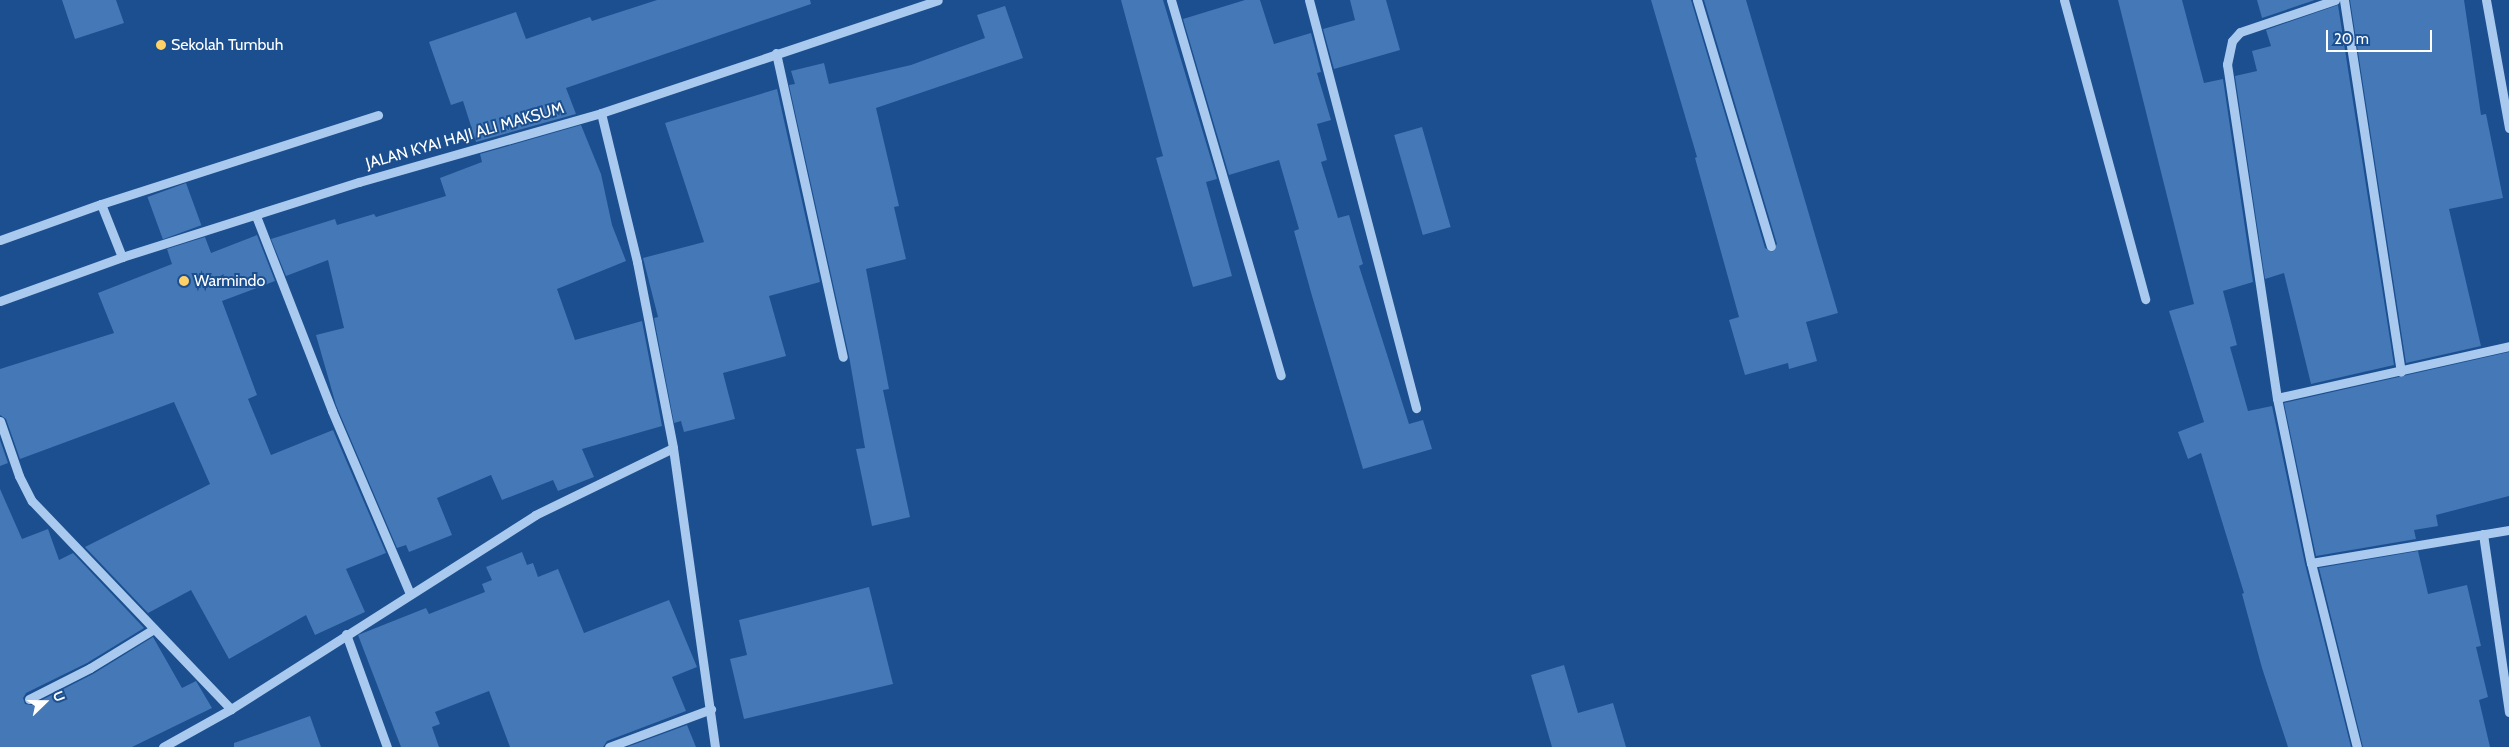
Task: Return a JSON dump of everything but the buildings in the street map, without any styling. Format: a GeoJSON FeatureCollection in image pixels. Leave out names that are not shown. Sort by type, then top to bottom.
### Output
{"type":"FeatureCollection","features":[{"type":"Feature","properties":{"kind":"street","name":"JALAN KYAI HAJI ALI MAKSUM"},"geometry":{"type":"LineString","coordinates":[[0,301],[122,257],[359,182],[601,113],[938,0]]}},
{"type":"Feature","properties":{"kind":"street"},"geometry":{"type":"LineString","coordinates":[[1171,0],[1281,375]]}},
{"type":"Feature","properties":{"kind":"street"},"geometry":{"type":"LineString","coordinates":[[1309,0],[1416,408]]}},
{"type":"Feature","properties":{"kind":"street"},"geometry":{"type":"LineString","coordinates":[[1697,0],[1771,246]]}},
{"type":"Feature","properties":{"kind":"street"},"geometry":{"type":"LineString","coordinates":[[2064,0],[2145,299]]}},
{"type":"Feature","properties":{"kind":"street"},"geometry":{"type":"LineString","coordinates":[[2335,0],[2240,32],[2228,51],[2229,74],[2277,398],[2311,563],[2357,747]]}},
{"type":"Feature","properties":{"kind":"street"},"geometry":{"type":"LineString","coordinates":[[2344,0],[2401,372]]}},
{"type":"Feature","properties":{"kind":"street"},"geometry":{"type":"LineString","coordinates":[[2486,0],[2509,128]]}},
{"type":"Feature","properties":{"kind":"street"},"geometry":{"type":"LineString","coordinates":[[776,53],[843,358]]}},
{"type":"Feature","properties":{"kind":"street"},"geometry":{"type":"LineString","coordinates":[[601,113],[637,262],[673,448],[715,747]]}},
{"type":"Feature","properties":{"kind":"street"},"geometry":{"type":"LineString","coordinates":[[0,240],[101,204],[378,115]]}},
{"type":"Feature","properties":{"kind":"street"},"geometry":{"type":"LineString","coordinates":[[101,204],[122,257]]}},
{"type":"Feature","properties":{"kind":"street"},"geometry":{"type":"LineString","coordinates":[[256,216],[332,411],[410,594]]}},
{"type":"Feature","properties":{"kind":"street"},"geometry":{"type":"LineString","coordinates":[[2277,398],[2401,372],[2509,346]]}},
{"type":"Feature","properties":{"kind":"street"},"geometry":{"type":"LineString","coordinates":[[0,421],[19,476],[32,501],[231,709]]}},
{"type":"Feature","properties":{"kind":"street"},"geometry":{"type":"LineString","coordinates":[[162,747],[231,709],[346,634],[535,516],[673,448]]}},
{"type":"Feature","properties":{"kind":"street"},"geometry":{"type":"LineString","coordinates":[[2311,563],[2509,530]]}},
{"type":"Feature","properties":{"kind":"street"},"geometry":{"type":"LineString","coordinates":[[2483,534],[2509,712]]}},
{"type":"Feature","properties":{"kind":"street"},"geometry":{"type":"LineString","coordinates":[[29,699],[90,668],[154,629]]}},
{"type":"Feature","properties":{"kind":"street"},"geometry":{"type":"LineString","coordinates":[[346,634],[388,747]]}},
{"type":"Feature","properties":{"kind":"street"},"geometry":{"type":"LineString","coordinates":[[609,747],[711,709]]}},
{"type":"Feature","properties":{"kind":"place","name":"Sekolah Tumbuh"},"geometry":{"type":"Point","coordinates":[161,45]}},
{"type":"Feature","properties":{"kind":"place","name":"Warmindo"},"geometry":{"type":"Point","coordinates":[184,281]}}]}
